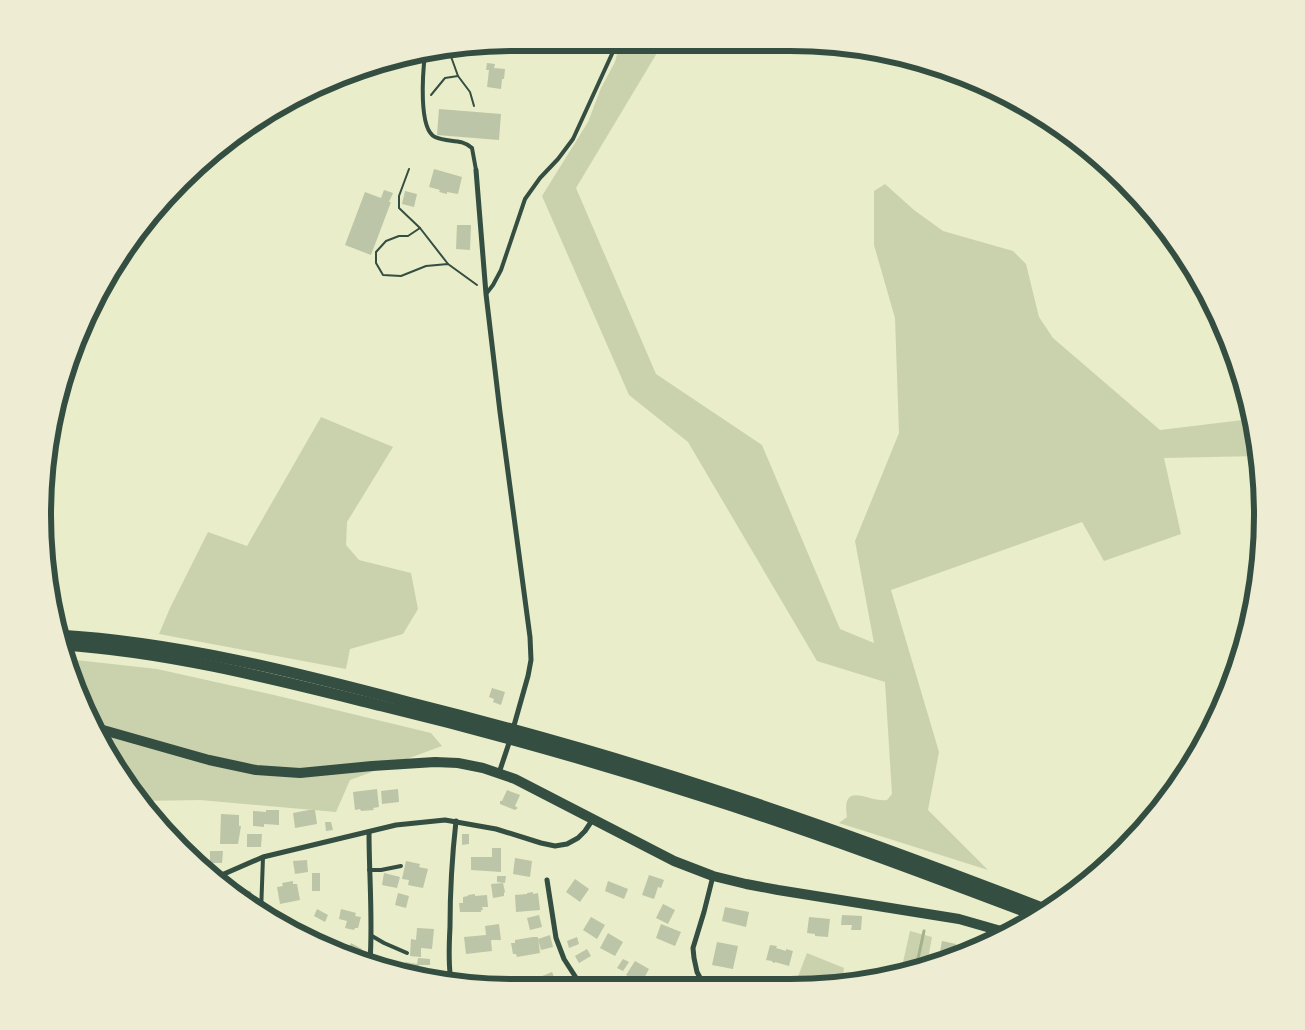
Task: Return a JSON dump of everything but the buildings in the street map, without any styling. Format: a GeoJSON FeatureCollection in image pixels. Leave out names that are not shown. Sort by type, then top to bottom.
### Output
{"type":"FeatureCollection","features":[{"type":"Feature","properties":{"kind":"highway"},"geometry":{"type":"LineString","coordinates":[[67,636],[134,643],[254,665],[388,696],[532,735],[695,783],[935,867],[1039,907]]}},
{"type":"Feature","properties":{"kind":"highway"},"geometry":{"type":"LineString","coordinates":[[71,647],[132,653],[216,667],[325,691],[491,734],[702,796],[864,851],[1029,913]]}},
{"type":"Feature","properties":{"kind":"main road"},"geometry":{"type":"LineString","coordinates":[[104,730],[209,760],[256,770],[300,773],[435,762],[471,765],[499,773],[531,787],[674,861],[713,876],[778,890],[959,919],[998,929]]}},
{"type":"Feature","properties":{"kind":"street"},"geometry":{"type":"LineString","coordinates":[[476,170],[486,294],[530,638],[531,660],[499,773]]}},
{"type":"Feature","properties":{"kind":"street"},"geometry":{"type":"LineString","coordinates":[[222,875],[263,857],[396,825],[445,820],[496,828],[555,846],[572,842],[585,831],[593,819]]}},
{"type":"Feature","properties":{"kind":"street"},"geometry":{"type":"LineString","coordinates":[[450,974],[450,892],[456,822]]}},
{"type":"Feature","properties":{"kind":"street"},"geometry":{"type":"LineString","coordinates":[[369,832],[372,936],[371,955]]}},
{"type":"Feature","properties":{"kind":"street"},"geometry":{"type":"LineString","coordinates":[[701,979],[694,958],[693,948],[713,876]]}},
{"type":"Feature","properties":{"kind":"street"},"geometry":{"type":"LineString","coordinates":[[547,880],[557,943],[564,959],[577,979]]}},
{"type":"Feature","properties":{"kind":"lane"},"geometry":{"type":"LineString","coordinates":[[486,294],[498,277],[504,264],[525,199],[572,139],[614,51]]}},
{"type":"Feature","properties":{"kind":"lane"},"geometry":{"type":"LineString","coordinates":[[424,60],[423,105],[425,120],[432,135],[436,138],[460,141],[472,148],[476,170]]}},
{"type":"Feature","properties":{"kind":"lane"},"geometry":{"type":"LineString","coordinates":[[262,904],[263,857]]}},
{"type":"Feature","properties":{"kind":"lane"},"geometry":{"type":"LineString","coordinates":[[369,870],[401,866]]}},
{"type":"Feature","properties":{"kind":"lane"},"geometry":{"type":"LineString","coordinates":[[372,936],[407,953]]}},
{"type":"Feature","properties":{"kind":"path"},"geometry":{"type":"LineString","coordinates":[[451,56],[458,76],[470,92],[474,106]]}},
{"type":"Feature","properties":{"kind":"path"},"geometry":{"type":"LineString","coordinates":[[423,105],[445,78],[458,76]]}},
{"type":"Feature","properties":{"kind":"path"},"geometry":{"type":"LineString","coordinates":[[409,169],[398,196],[399,208],[420,228],[448,264],[486,294]]}},
{"type":"Feature","properties":{"kind":"path"},"geometry":{"type":"LineString","coordinates":[[420,228],[408,236],[399,236],[386,241],[376,252],[376,263],[383,275],[402,276],[426,266],[448,264]]}},
{"type":"Feature","properties":{"kind":"green space"},"geometry":{"type":"Polygon","coordinates":[[[618,51],[658,51],[576,188],[656,374],[762,445],[840,629],[874,643],[855,541],[899,433],[895,318],[874,245],[874,191],[885,184],[914,210],[943,231],[1013,251],[1026,264],[1039,317],[1053,338],[1160,430],[1244,420],[1250,456],[1164,458],[1181,534],[1104,561],[1082,522],[891,590],[939,752],[928,810],[988,870],[839,823],[847,817],[846,805],[848,799],[852,796],[858,795],[887,800],[892,794],[885,682],[817,661],[688,442],[629,395],[542,196],[588,122],[601,88],[615,62],[618,51]]]}},
{"type":"Feature","properties":{"kind":"green space"},"geometry":{"type":"Polygon","coordinates":[[[321,417],[393,447],[347,522],[346,545],[359,560],[411,573],[418,609],[403,634],[350,649],[346,669],[159,634],[208,532],[247,546],[321,417]]]}},
{"type":"Feature","properties":{"kind":"green space"},"geometry":{"type":"Polygon","coordinates":[[[75,660],[157,669],[274,695],[431,733],[442,746],[350,780],[336,812],[200,800],[150,801],[129,773],[113,747],[99,720],[75,660]]]}},
{"type":"Feature","properties":{"kind":"green space"},"geometry":{"type":"Polygon","coordinates":[[[910,931],[932,937],[928,957],[902,965],[910,931]]]}},
{"type":"Feature","properties":{"kind":"green space"},"geometry":{"type":"Polygon","coordinates":[[[807,953],[844,968],[843,976],[797,979],[807,953]]]}},
{"type":"Feature","properties":{"kind":"waterway"},"geometry":{"type":"LineString","coordinates":[[918,961],[924,931]]}}]}
